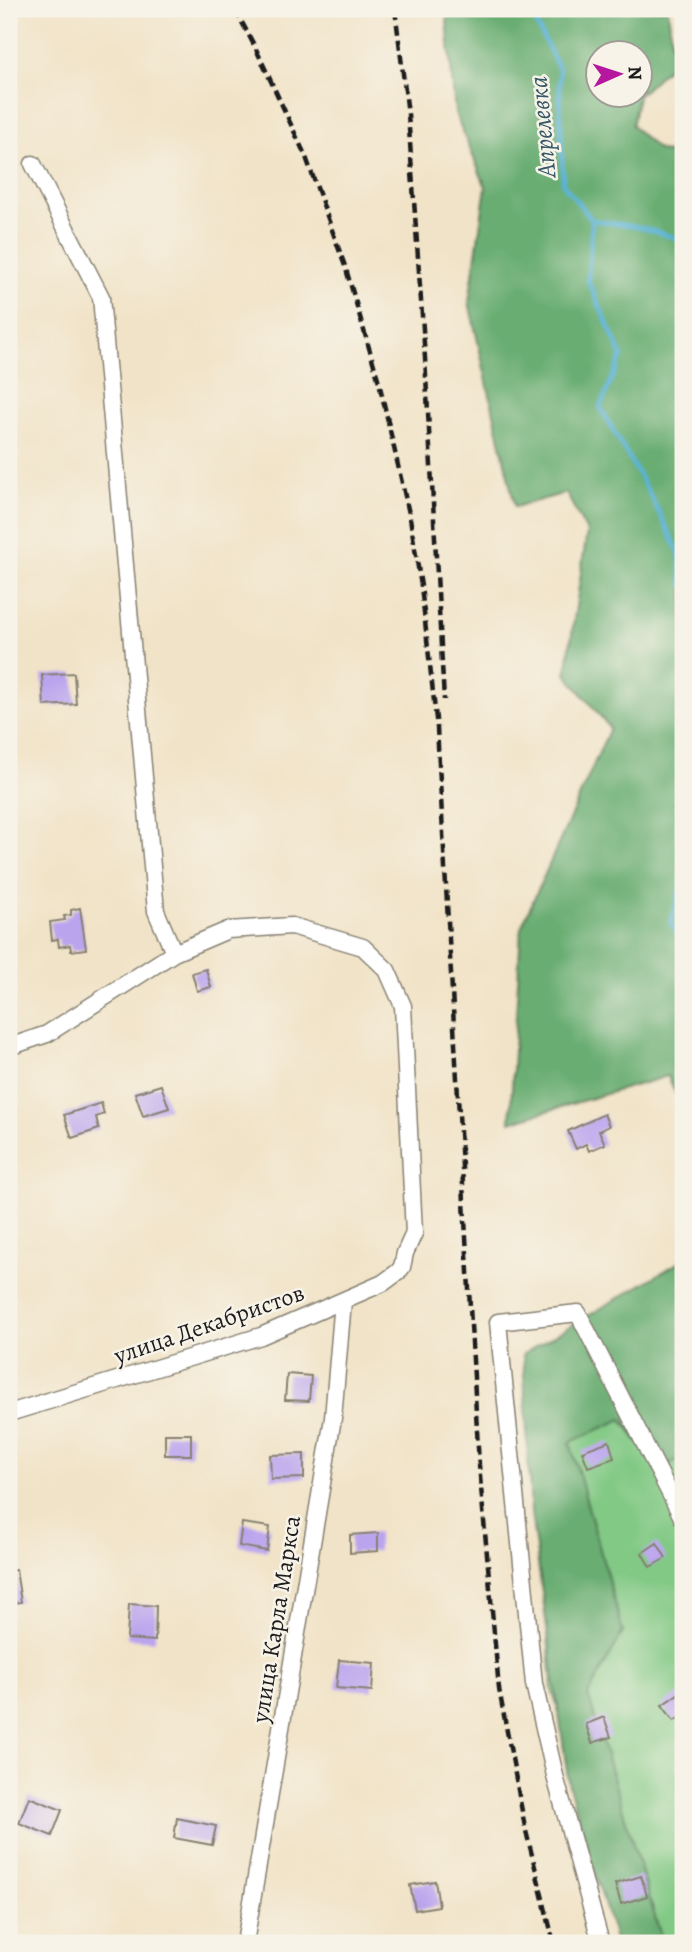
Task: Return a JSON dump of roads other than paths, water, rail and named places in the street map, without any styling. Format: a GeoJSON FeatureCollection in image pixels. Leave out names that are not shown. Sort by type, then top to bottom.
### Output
{"type":"FeatureCollection","features":[{"type":"Feature","properties":{"kind":"street"},"geometry":{"type":"LineString","coordinates":[[33,164],[101,297],[156,911],[174,953]]}},
{"type":"Feature","properties":{"kind":"street","name":"улица Декабристов"},"geometry":{"type":"LineString","coordinates":[[9,1047],[47,1034],[174,953],[228,930],[292,926],[363,947],[387,970],[403,1006],[414,1233],[405,1252],[402,1267],[383,1283],[261,1336],[9,1413]]}},
{"type":"Feature","properties":{"kind":"street","name":"улица Карла Маркса"},"geometry":{"type":"LineString","coordinates":[[245,1943],[333,1418],[342,1301]]}},
{"type":"Feature","properties":{"kind":"street"},"geometry":{"type":"LineString","coordinates":[[601,1943],[556,1780],[534,1684],[498,1322],[578,1314],[683,1519]]}},
{"type":"Feature","properties":{"kind":"waterway","name":"Апрелевка"},"geometry":{"type":"LineString","coordinates":[[529,9],[559,69],[563,184],[592,220],[588,281],[622,356],[600,407],[679,552],[683,585]]}},
{"type":"Feature","properties":{"kind":"waterway"},"geometry":{"type":"LineString","coordinates":[[592,220],[643,228],[683,240]]}},
{"type":"Feature","properties":{"kind":"waterway","name":"Апрелевка"},"geometry":{"type":"LineString","coordinates":[[683,879],[671,923],[683,941]]}},
{"type":"Feature","properties":{"kind":"railway"},"geometry":{"type":"LineString","coordinates":[[235,9],[306,157],[346,269],[379,382],[410,518],[421,586],[437,728],[479,1465],[499,1689],[525,1827],[554,1943]]}},
{"type":"Feature","properties":{"kind":"railway"},"geometry":{"type":"LineString","coordinates":[[395,9],[408,114],[444,700]]}}]}
